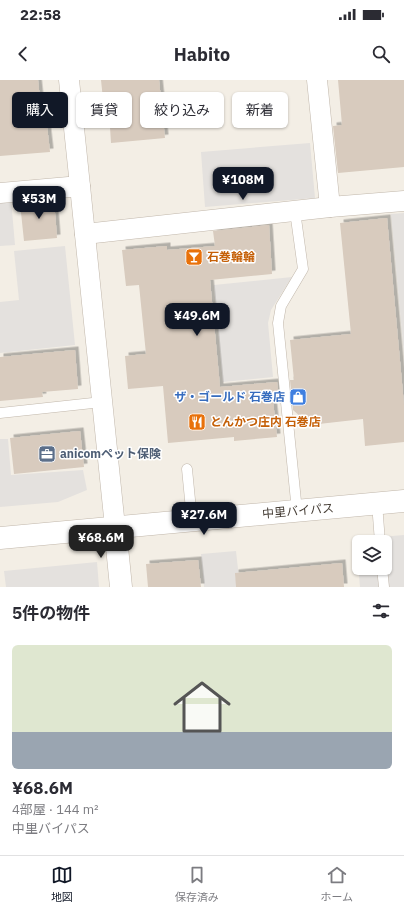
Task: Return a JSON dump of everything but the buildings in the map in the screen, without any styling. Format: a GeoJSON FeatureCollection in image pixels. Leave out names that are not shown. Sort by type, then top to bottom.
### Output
{"type":"FeatureCollection","features":[{"type":"Feature","properties":{"kind":"street"},"geometry":{"type":"LineString","coordinates":[[69,80],[121,587]]}},
{"type":"Feature","properties":{"kind":"street"},"geometry":{"type":"LineString","coordinates":[[317,80],[330,207]]}},
{"type":"Feature","properties":{"kind":"street"},"geometry":{"type":"LineString","coordinates":[[0,193],[80,186]]}},
{"type":"Feature","properties":{"kind":"street"},"geometry":{"type":"LineString","coordinates":[[85,234],[330,207],[404,201]]}},
{"type":"Feature","properties":{"kind":"street","name":"中里バイパス"},"geometry":{"type":"LineString","coordinates":[[0,538],[404,501]]}},
{"type":"Feature","properties":{"kind":"lane"},"geometry":{"type":"LineString","coordinates":[[295,211],[303,269],[281,306],[278,323],[297,511]]}},
{"type":"Feature","properties":{"kind":"lane"},"geometry":{"type":"LineString","coordinates":[[0,413],[102,402]]}},
{"type":"Feature","properties":{"kind":"lane"},"geometry":{"type":"LineString","coordinates":[[187,470],[192,520]]}},
{"type":"Feature","properties":{"kind":"lane"},"geometry":{"type":"LineString","coordinates":[[377,503],[379,535]]}},
{"type":"Feature","properties":{"kind":"lane"},"geometry":{"type":"LineString","coordinates":[[383,575],[384,587]]}},
{"type":"Feature","properties":{"kind":"shaded area"},"geometry":{"type":"Polygon","coordinates":[[[310,143],[315,198],[205,207],[201,152],[310,143]]]}},
{"type":"Feature","properties":{"kind":"shaded area"},"geometry":{"type":"Polygon","coordinates":[[[0,199],[11,199],[15,245],[0,246],[0,199]]]}},
{"type":"Feature","properties":{"kind":"shaded area"},"geometry":{"type":"Polygon","coordinates":[[[404,213],[404,355],[391,214],[404,213]]]}},
{"type":"Feature","properties":{"kind":"shaded area"},"geometry":{"type":"Polygon","coordinates":[[[65,246],[75,345],[0,353],[0,302],[19,300],[14,251],[65,246]]]}},
{"type":"Feature","properties":{"kind":"shaded area"},"geometry":{"type":"Polygon","coordinates":[[[292,277],[271,310],[268,323],[273,377],[223,382],[214,285],[292,277]]]}},
{"type":"Feature","properties":{"kind":"shaded area"},"geometry":{"type":"Polygon","coordinates":[[[0,439],[8,439],[11,475],[83,470],[87,490],[58,502],[0,507],[0,439]]]}},
{"type":"Feature","properties":{"kind":"shaded area"},"geometry":{"type":"Polygon","coordinates":[[[404,535],[404,587],[360,587],[359,575],[392,575],[392,536],[404,535]]]}},
{"type":"Feature","properties":{"kind":"shaded area"},"geometry":{"type":"Polygon","coordinates":[[[236,551],[240,587],[204,587],[201,554],[236,551]]]}},
{"type":"Feature","properties":{"kind":"shaded area"},"geometry":{"type":"Polygon","coordinates":[[[97,562],[99,587],[6,587],[4,571],[97,562]]]}},
{"type":"Feature","properties":{"kind":"place","name":"石巻輪輪"},"geometry":{"type":"Point","coordinates":[194,257]}},
{"type":"Feature","properties":{"kind":"place","name":"ザ・ゴールド 石巻店"},"geometry":{"type":"Point","coordinates":[298,397]}},
{"type":"Feature","properties":{"kind":"place","name":"とんかつ庄内 石巻店"},"geometry":{"type":"Point","coordinates":[197,422]}},
{"type":"Feature","properties":{"kind":"place","name":"anicomペット保険"},"geometry":{"type":"Point","coordinates":[47,454]}}]}
